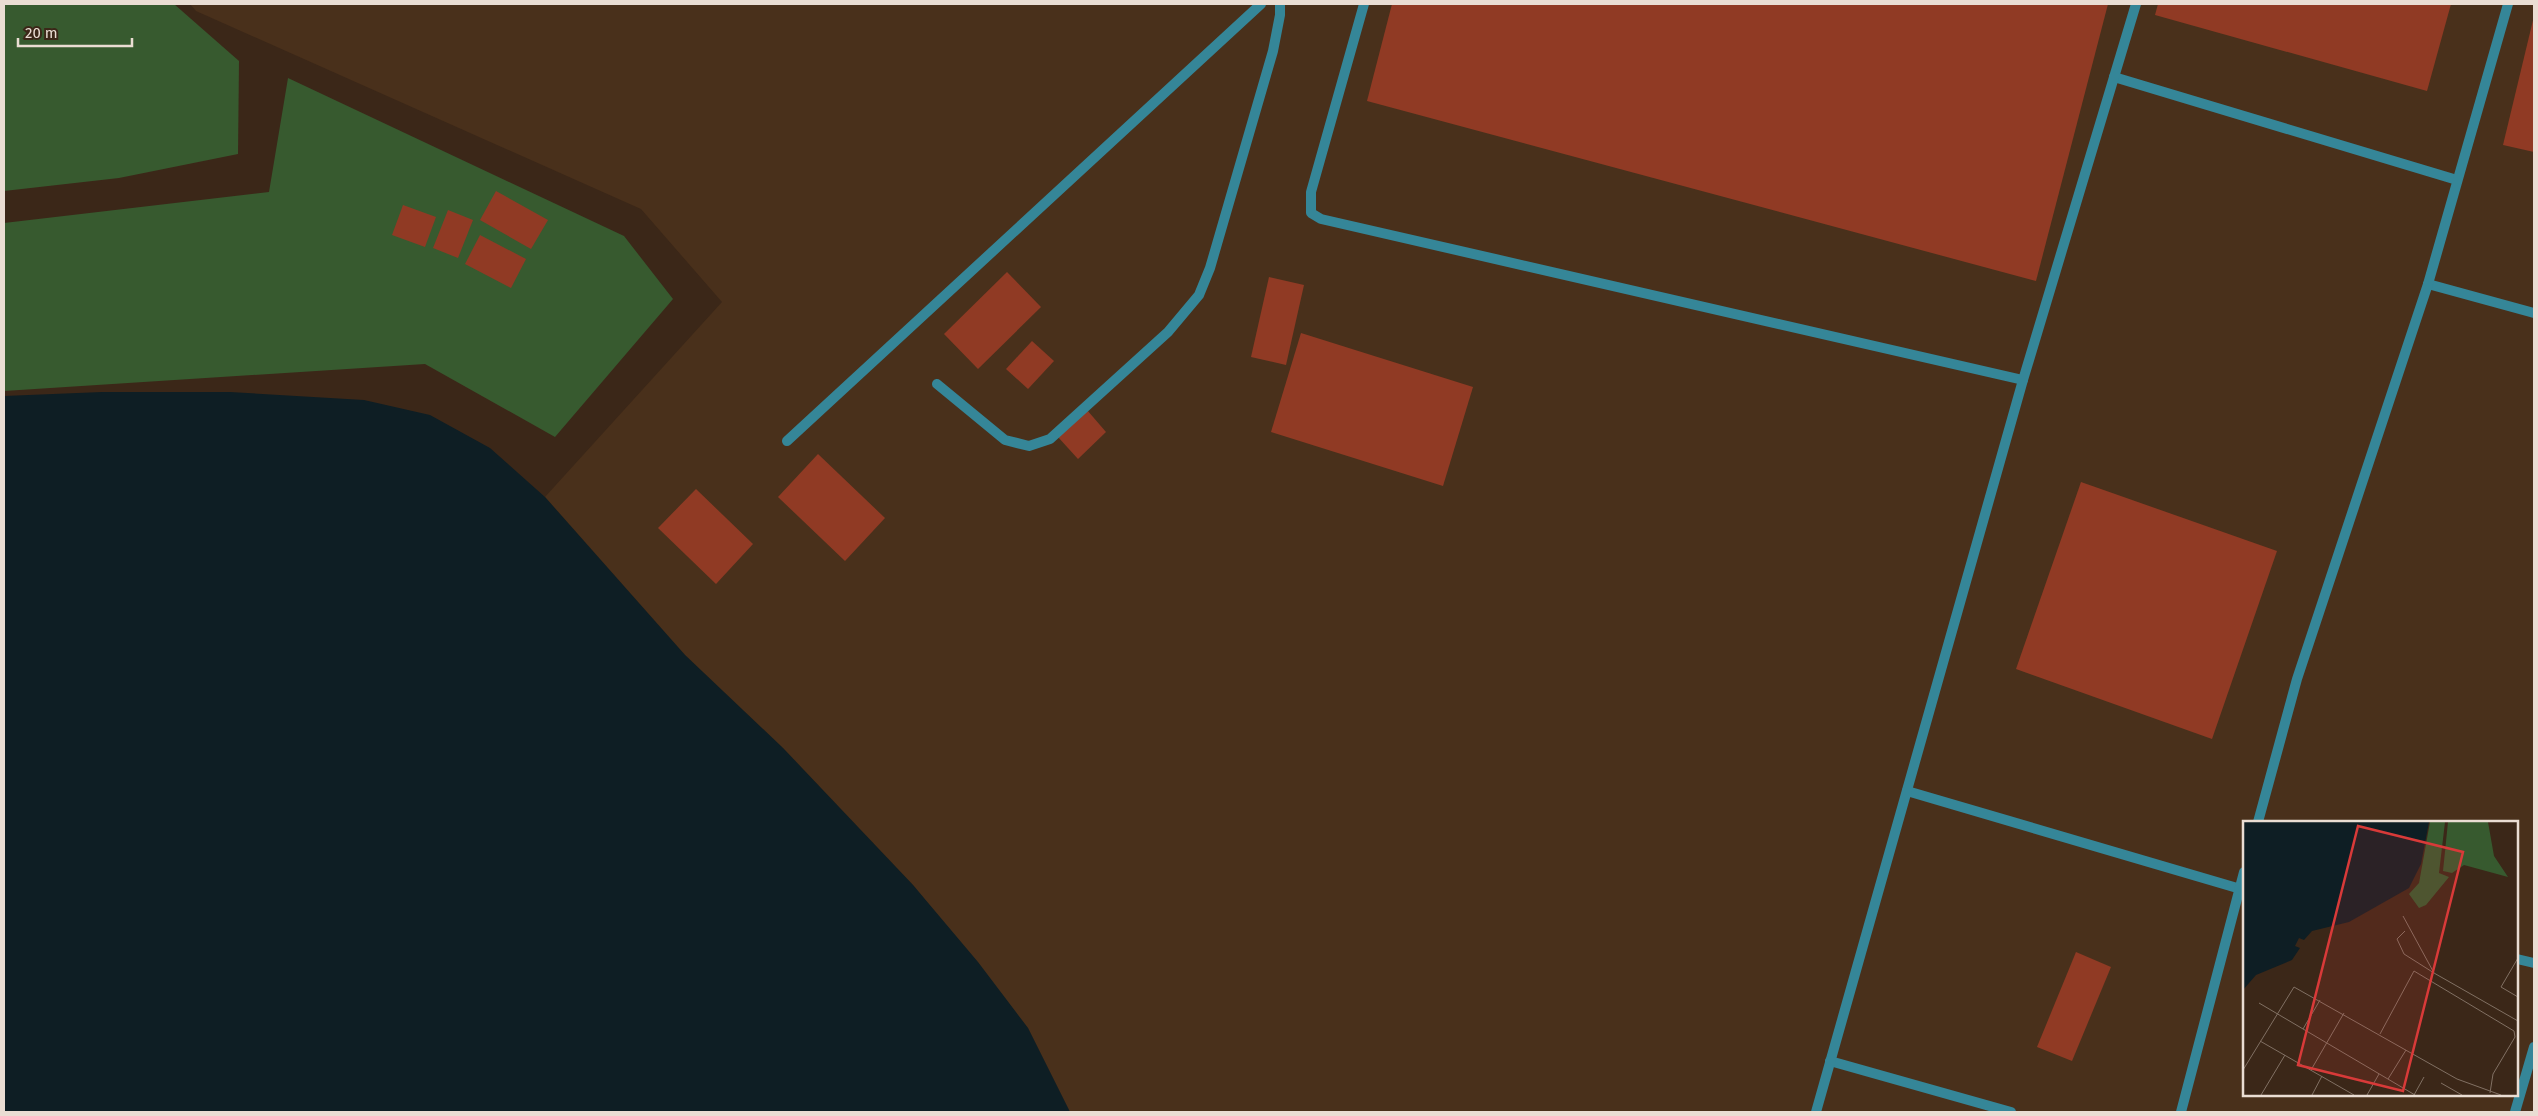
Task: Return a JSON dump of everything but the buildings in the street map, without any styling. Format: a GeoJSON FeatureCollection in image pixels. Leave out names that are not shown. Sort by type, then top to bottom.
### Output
{"type":"FeatureCollection","features":[{"type":"Feature","properties":{"kind":"lane"},"geometry":{"type":"LineString","coordinates":[[787,441],[1261,4]]}},
{"type":"Feature","properties":{"kind":"lane"},"geometry":{"type":"LineString","coordinates":[[937,384],[1005,440],[1029,446],[1050,439],[1168,332],[1199,295],[1210,268],[1273,51],[1280,15],[1280,4]]}},
{"type":"Feature","properties":{"kind":"lane"},"geometry":{"type":"LineString","coordinates":[[1364,4],[1310,192],[1311,213],[1321,219],[2024,380]]}},
{"type":"Feature","properties":{"kind":"lane"},"geometry":{"type":"LineString","coordinates":[[1816,1112],[2024,380],[2136,4]]}},
{"type":"Feature","properties":{"kind":"lane"},"geometry":{"type":"LineString","coordinates":[[2258,821],[2298,680],[2428,284],[2508,4]]}},
{"type":"Feature","properties":{"kind":"lane"},"geometry":{"type":"LineString","coordinates":[[2114,77],[2457,180]]}},
{"type":"Feature","properties":{"kind":"lane"},"geometry":{"type":"LineString","coordinates":[[2428,284],[2534,313]]}},
{"type":"Feature","properties":{"kind":"lane"},"geometry":{"type":"LineString","coordinates":[[1907,791],[2242,890],[2181,1112]]}},
{"type":"Feature","properties":{"kind":"lane"},"geometry":{"type":"LineString","coordinates":[[2518,959],[2534,963]]}},
{"type":"Feature","properties":{"kind":"lane"},"geometry":{"type":"LineString","coordinates":[[2515,1112],[2534,1047]]}},
{"type":"Feature","properties":{"kind":"lane"},"geometry":{"type":"LineString","coordinates":[[1830,1061],[2011,1112]]}},
{"type":"Feature","properties":{"kind":"shaded area"},"geometry":{"type":"Polygon","coordinates":[[[190,4],[2534,4],[2534,1112],[1070,1112],[1028,1028],[913,885],[783,748],[685,655],[545,497],[722,302],[641,209],[196,11],[190,4]]]}},
{"type":"Feature","properties":{"kind":"shaded area"},"geometry":{"type":"Polygon","coordinates":[[[102,392],[230,392],[364,400],[430,415],[490,448],[545,497],[685,655],[783,748],[913,885],[978,962],[1028,1028],[1070,1112],[4,1112],[4,396],[102,392]]]}},
{"type":"Feature","properties":{"kind":"green space"},"geometry":{"type":"Polygon","coordinates":[[[4,4],[174,4],[239,61],[238,154],[119,178],[4,191],[4,4]]]}},
{"type":"Feature","properties":{"kind":"green space"},"geometry":{"type":"Polygon","coordinates":[[[288,78],[624,236],[673,299],[555,437],[425,364],[4,391],[4,223],[269,192],[288,78]]]}}]}
